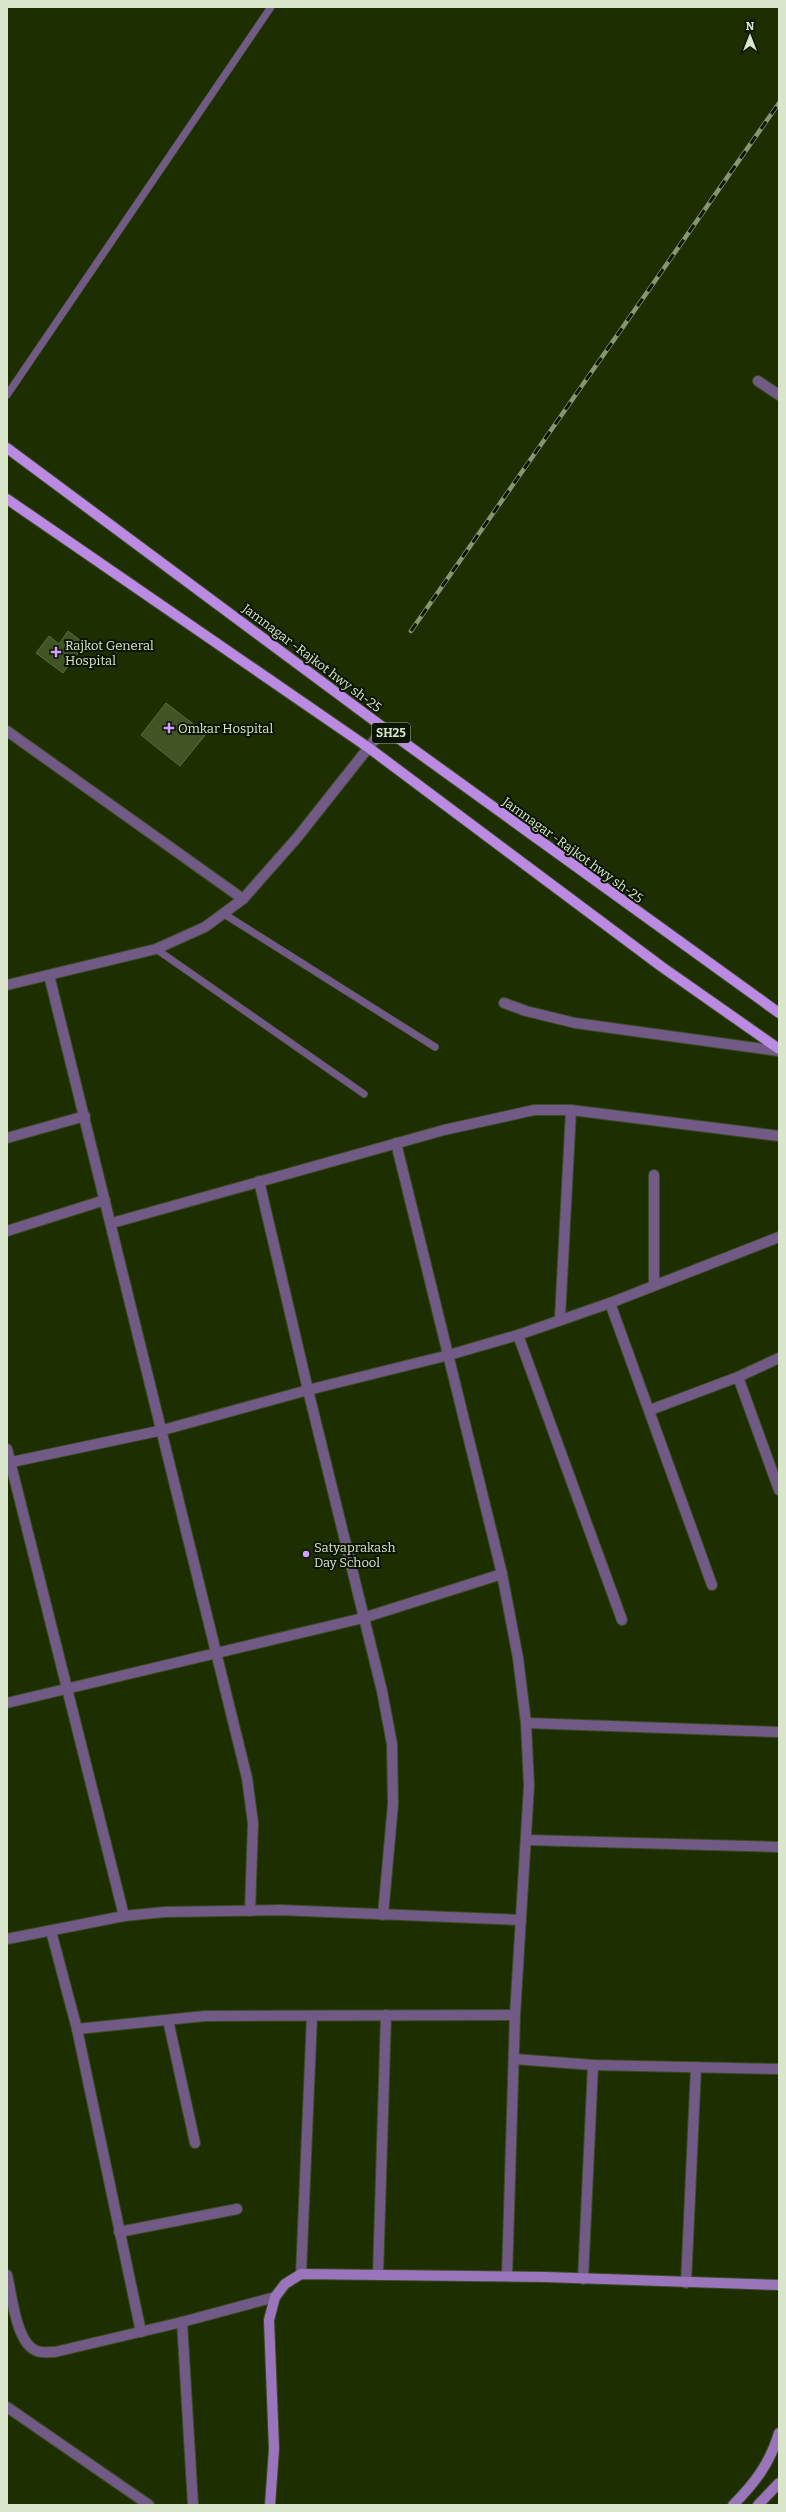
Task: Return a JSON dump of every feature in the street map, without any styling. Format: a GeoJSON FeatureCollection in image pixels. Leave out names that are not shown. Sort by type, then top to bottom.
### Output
{"type":"FeatureCollection","features":[{"type":"Feature","properties":{"kind":"main road","name":"Jamnagar -Rajkot hwy sh-25"},"geometry":{"type":"LineString","coordinates":[[7,448],[384,728],[779,1013]]}},
{"type":"Feature","properties":{"kind":"main road","name":"SH25"},"geometry":{"type":"LineString","coordinates":[[7,498],[369,748],[662,968],[779,1050]]}},
{"type":"Feature","properties":{"kind":"main road"},"geometry":{"type":"LineString","coordinates":[[270,2505],[274,2449],[269,2320],[275,2297],[285,2284],[301,2274],[507,2276],[686,2283],[779,2284]]}},
{"type":"Feature","properties":{"kind":"main road"},"geometry":{"type":"LineString","coordinates":[[733,2505],[761,2475],[773,2452],[779,2433]]}},
{"type":"Feature","properties":{"kind":"main road"},"geometry":{"type":"LineString","coordinates":[[758,2505],[779,2483]]}},
{"type":"Feature","properties":{"kind":"street"},"geometry":{"type":"LineString","coordinates":[[758,380],[779,395]]}},
{"type":"Feature","properties":{"kind":"street"},"geometry":{"type":"LineString","coordinates":[[7,985],[156,949],[205,927],[243,899],[296,839],[384,728]]}},
{"type":"Feature","properties":{"kind":"street"},"geometry":{"type":"LineString","coordinates":[[7,731],[243,899]]}},
{"type":"Feature","properties":{"kind":"street"},"geometry":{"type":"LineString","coordinates":[[49,975],[112,1223],[247,1778],[253,1823],[250,1910]]}},
{"type":"Feature","properties":{"kind":"street"},"geometry":{"type":"LineString","coordinates":[[504,1003],[526,1011],[575,1023],[779,1050]]}},
{"type":"Feature","properties":{"kind":"street"},"geometry":{"type":"LineString","coordinates":[[112,1223],[259,1180],[396,1143],[534,1110],[571,1110],[779,1136]]}},
{"type":"Feature","properties":{"kind":"street"},"geometry":{"type":"LineString","coordinates":[[560,1318],[571,1110]]}},
{"type":"Feature","properties":{"kind":"street"},"geometry":{"type":"LineString","coordinates":[[7,1138],[85,1116]]}},
{"type":"Feature","properties":{"kind":"street"},"geometry":{"type":"LineString","coordinates":[[396,1143],[502,1574],[518,1658],[526,1723],[529,1786],[527,1840],[515,2015],[507,2276]]}},
{"type":"Feature","properties":{"kind":"street"},"geometry":{"type":"LineString","coordinates":[[654,1175],[654,1284]]}},
{"type":"Feature","properties":{"kind":"street"},"geometry":{"type":"LineString","coordinates":[[259,1180],[308,1390],[382,1691],[392,1744],[393,1804],[383,1915]]}},
{"type":"Feature","properties":{"kind":"street"},"geometry":{"type":"LineString","coordinates":[[7,1231],[105,1200]]}},
{"type":"Feature","properties":{"kind":"street"},"geometry":{"type":"LineString","coordinates":[[9,1463],[163,1430],[308,1390],[449,1355],[518,1335],[560,1318],[610,1303],[654,1284],[779,1237]]}},
{"type":"Feature","properties":{"kind":"street"},"geometry":{"type":"LineString","coordinates":[[610,1303],[650,1410],[712,1585]]}},
{"type":"Feature","properties":{"kind":"street"},"geometry":{"type":"LineString","coordinates":[[518,1335],[622,1620]]}},
{"type":"Feature","properties":{"kind":"street"},"geometry":{"type":"LineString","coordinates":[[650,1410],[738,1377],[779,1358]]}},
{"type":"Feature","properties":{"kind":"street"},"geometry":{"type":"LineString","coordinates":[[738,1377],[779,1490]]}},
{"type":"Feature","properties":{"kind":"street"},"geometry":{"type":"LineString","coordinates":[[7,1449],[9,1463],[124,1916]]}},
{"type":"Feature","properties":{"kind":"street"},"geometry":{"type":"LineString","coordinates":[[7,1703],[66,1688],[218,1654],[363,1618],[502,1574]]}},
{"type":"Feature","properties":{"kind":"street"},"geometry":{"type":"LineString","coordinates":[[526,1723],[779,1732]]}},
{"type":"Feature","properties":{"kind":"street"},"geometry":{"type":"LineString","coordinates":[[527,1840],[779,1847]]}},
{"type":"Feature","properties":{"kind":"street"},"geometry":{"type":"LineString","coordinates":[[7,1939],[124,1916],[164,1912],[280,1910],[522,1920]]}},
{"type":"Feature","properties":{"kind":"street"},"geometry":{"type":"LineString","coordinates":[[51,1931],[77,2029],[141,2332]]}},
{"type":"Feature","properties":{"kind":"street"},"geometry":{"type":"LineString","coordinates":[[378,2275],[386,2015]]}},
{"type":"Feature","properties":{"kind":"street"},"geometry":{"type":"LineString","coordinates":[[77,2029],[204,2016],[515,2015]]}},
{"type":"Feature","properties":{"kind":"street"},"geometry":{"type":"LineString","coordinates":[[301,2274],[312,2016]]}},
{"type":"Feature","properties":{"kind":"street"},"geometry":{"type":"LineString","coordinates":[[168,2020],[195,2143]]}},
{"type":"Feature","properties":{"kind":"street"},"geometry":{"type":"LineString","coordinates":[[514,2059],[593,2065],[779,2069]]}},
{"type":"Feature","properties":{"kind":"street"},"geometry":{"type":"LineString","coordinates":[[583,2279],[593,2065]]}},
{"type":"Feature","properties":{"kind":"street"},"geometry":{"type":"LineString","coordinates":[[686,2283],[696,2067]]}},
{"type":"Feature","properties":{"kind":"street"},"geometry":{"type":"LineString","coordinates":[[119,2232],[237,2209]]}},
{"type":"Feature","properties":{"kind":"street"},"geometry":{"type":"LineString","coordinates":[[7,2275],[20,2333],[27,2345],[37,2352],[55,2352],[182,2322],[275,2297]]}},
{"type":"Feature","properties":{"kind":"street"},"geometry":{"type":"LineString","coordinates":[[182,2322],[193,2505]]}},
{"type":"Feature","properties":{"kind":"street"},"geometry":{"type":"LineString","coordinates":[[7,2407],[150,2505]]}},
{"type":"Feature","properties":{"kind":"lane"},"geometry":{"type":"LineString","coordinates":[[7,395],[271,7]]}},
{"type":"Feature","properties":{"kind":"lane"},"geometry":{"type":"LineString","coordinates":[[224,914],[435,1047]]}},
{"type":"Feature","properties":{"kind":"lane"},"geometry":{"type":"LineString","coordinates":[[156,949],[364,1094]]}},
{"type":"Feature","properties":{"kind":"building"},"geometry":{"type":"Polygon","coordinates":[[[68,631],[85,644],[63,673],[36,653],[49,636],[59,644],[68,631]]]}},
{"type":"Feature","properties":{"kind":"building"},"geometry":{"type":"Polygon","coordinates":[[[166,703],[206,734],[180,766],[141,735],[166,703]]]}},
{"type":"Feature","properties":{"kind":"railway"},"geometry":{"type":"LineString","coordinates":[[411,631],[779,103]]}},
{"type":"Feature","properties":{"kind":"place","name":"Rajkot General Hospital"},"geometry":{"type":"Point","coordinates":[56,652]}},
{"type":"Feature","properties":{"kind":"place","name":"Omkar Hospital"},"geometry":{"type":"Point","coordinates":[169,728]}},
{"type":"Feature","properties":{"kind":"place","name":"Satyaprakash Day School"},"geometry":{"type":"Point","coordinates":[306,1554]}}]}
